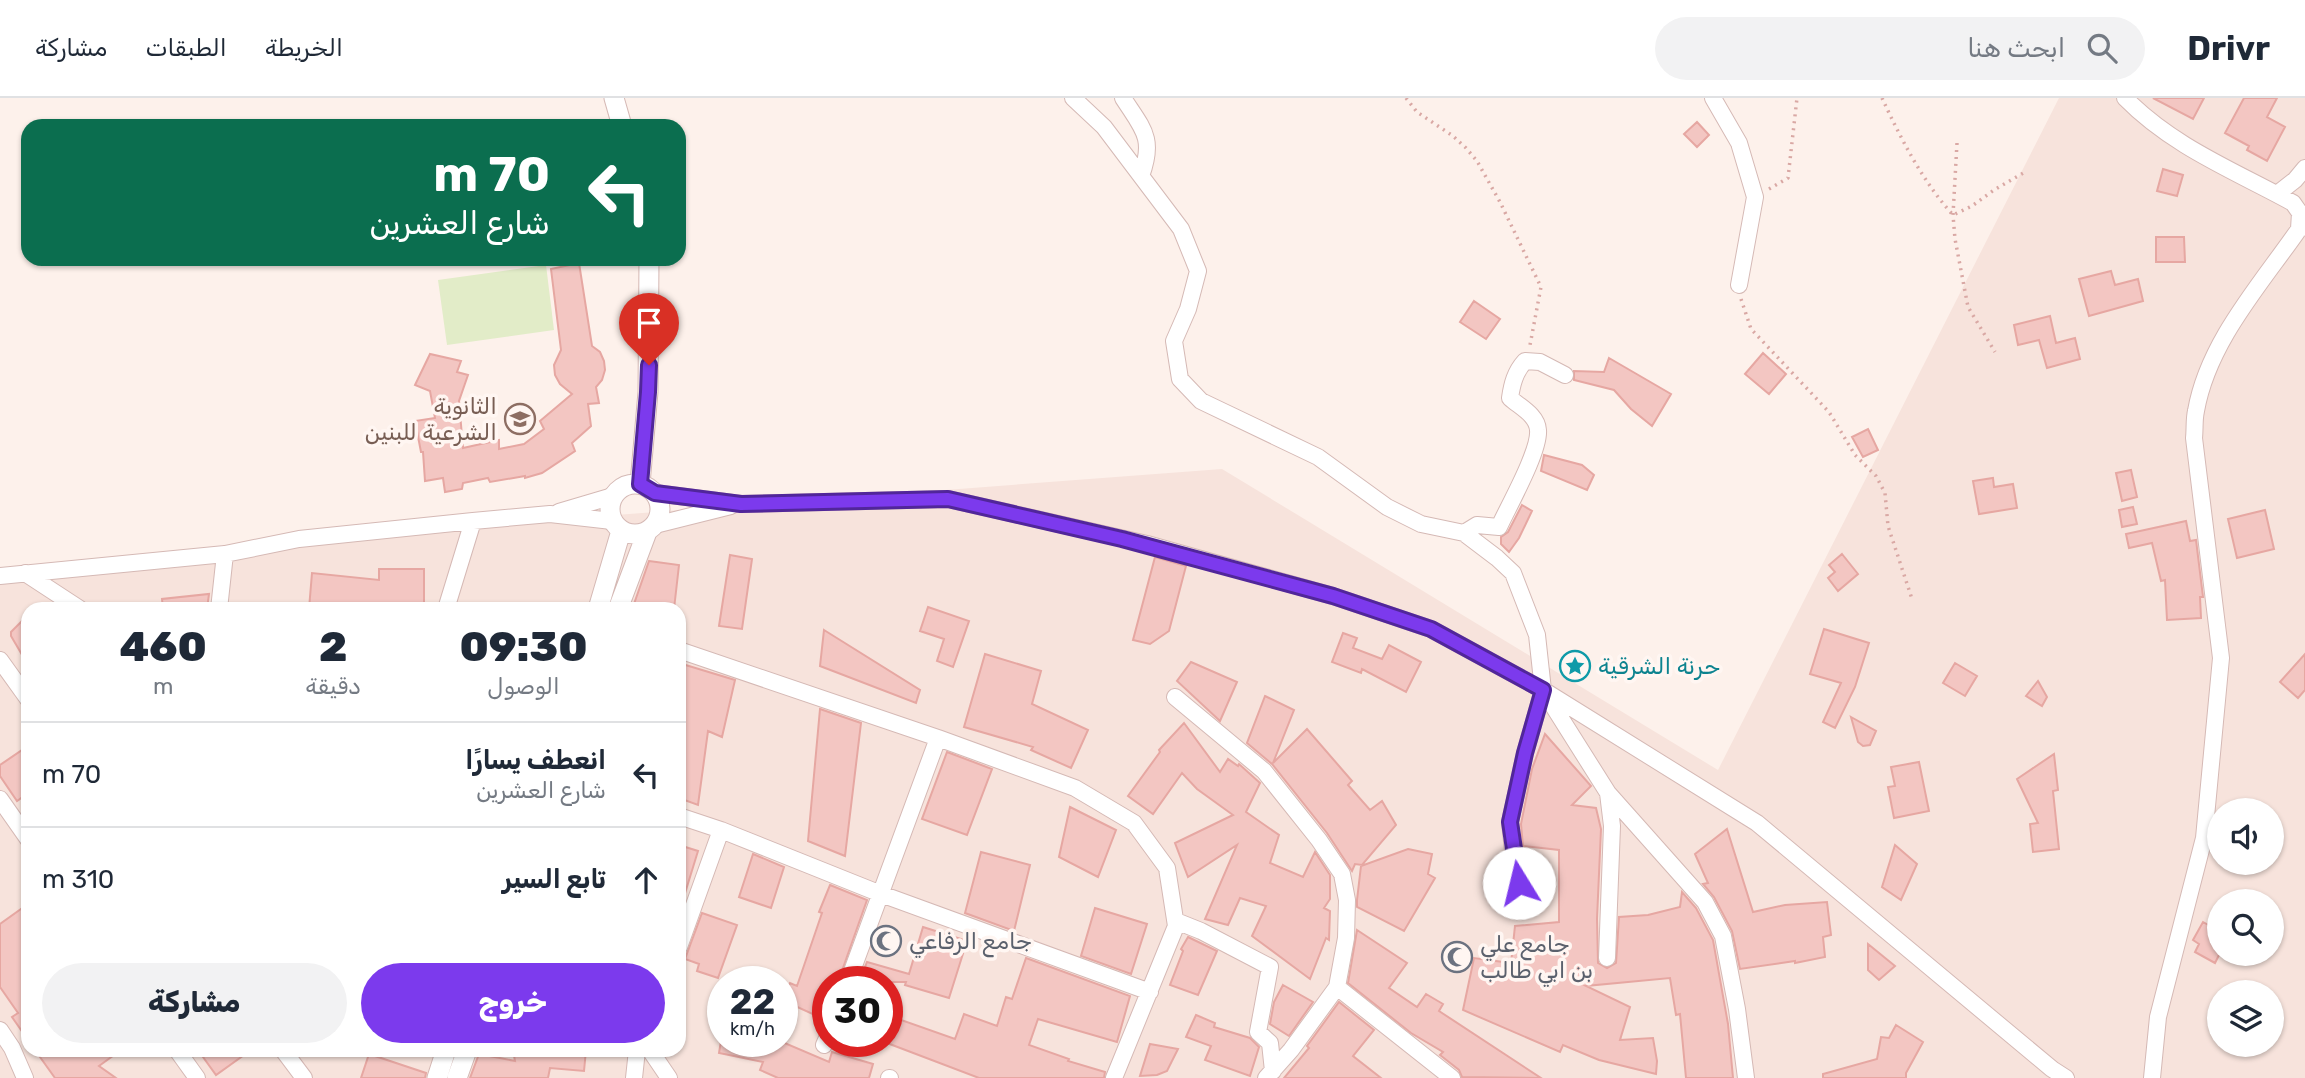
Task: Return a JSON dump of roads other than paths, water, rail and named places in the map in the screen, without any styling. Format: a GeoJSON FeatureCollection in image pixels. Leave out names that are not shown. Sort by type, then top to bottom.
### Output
{"type":"FeatureCollection","features":[{"type":"Feature","properties":{"kind":"street"},"geometry":{"type":"LineString","coordinates":[[614,98],[620,119]]}},
{"type":"Feature","properties":{"kind":"street"},"geometry":{"type":"LineString","coordinates":[[1073,98],[1104,127],[1181,229],[1198,271],[1188,309],[1174,341],[1180,379],[1201,401],[1318,457],[1387,507],[1421,524],[1465,533],[1513,573],[1537,635],[1543,690],[1525,753],[1510,822],[1523,905]]}},
{"type":"Feature","properties":{"kind":"street"},"geometry":{"type":"LineString","coordinates":[[1123,98],[1146,135],[1147,158],[1141,176]]}},
{"type":"Feature","properties":{"kind":"street"},"geometry":{"type":"LineString","coordinates":[[1713,98],[1739,143],[1755,197],[1739,285]]}},
{"type":"Feature","properties":{"kind":"street"},"geometry":{"type":"LineString","coordinates":[[2126,98],[2179,143],[2293,203],[2300,213],[2302,228],[2226,332],[2211,362],[2195,411],[2194,438],[2221,658],[2204,838],[2158,1017],[2152,1078]]}},
{"type":"Feature","properties":{"kind":"street"},"geometry":{"type":"LineString","coordinates":[[2277,194],[2305,168]]}},
{"type":"Feature","properties":{"kind":"street"},"geometry":{"type":"LineString","coordinates":[[621,602],[651,528],[660,515],[660,503],[647,489],[649,266]]}},
{"type":"Feature","properties":{"kind":"street"},"geometry":{"type":"LineString","coordinates":[[1465,533],[1477,525],[1499,527],[1535,449],[1538,430],[1531,414],[1510,398],[1512,383],[1520,367],[1525,361],[1540,362],[1565,374]]}},
{"type":"Feature","properties":{"kind":"street"},"geometry":{"type":"LineString","coordinates":[[0,576],[225,554],[299,539],[550,514],[613,496],[627,484],[741,504],[948,499],[1134,541],[1333,596],[1431,629],[1543,690],[1757,823],[2049,1073],[2066,1078]]}},
{"type":"Feature","properties":{"kind":"street"},"geometry":{"type":"LineString","coordinates":[[600,602],[616,526],[609,508],[613,496]]}},
{"type":"Feature","properties":{"kind":"street"},"geometry":{"type":"LineString","coordinates":[[550,514],[616,526],[634,535],[741,504]]}},
{"type":"Feature","properties":{"kind":"street"},"geometry":{"type":"LineString","coordinates":[[448,602],[473,521]]}},
{"type":"Feature","properties":{"kind":"street"},"geometry":{"type":"LineString","coordinates":[[220,602],[225,554]]}},
{"type":"Feature","properties":{"kind":"street"},"geometry":{"type":"LineString","coordinates":[[25,573],[69,602]]}},
{"type":"Feature","properties":{"kind":"street"},"geometry":{"type":"LineString","coordinates":[[686,652],[938,738],[1075,788],[1134,823],[1167,868],[1177,926],[1114,1078]]}},
{"type":"Feature","properties":{"kind":"street"},"geometry":{"type":"LineString","coordinates":[[0,660],[21,689]]}},
{"type":"Feature","properties":{"kind":"street"},"geometry":{"type":"LineString","coordinates":[[1543,690],[1608,793],[1705,902],[1723,936],[1737,1009],[1746,1078]]}},
{"type":"Feature","properties":{"kind":"street"},"geometry":{"type":"LineString","coordinates":[[1175,697],[1264,771],[1319,840],[1342,874],[1347,900],[1346,938],[1337,987],[1270,1075]]}},
{"type":"Feature","properties":{"kind":"street"},"geometry":{"type":"LineString","coordinates":[[854,966],[938,738]]}},
{"type":"Feature","properties":{"kind":"street"},"geometry":{"type":"LineString","coordinates":[[1607,958],[1612,826],[1608,793]]}},
{"type":"Feature","properties":{"kind":"street"},"geometry":{"type":"LineString","coordinates":[[0,799],[21,829]]}},
{"type":"Feature","properties":{"kind":"street"},"geometry":{"type":"LineString","coordinates":[[686,818],[881,894],[1150,992]]}},
{"type":"Feature","properties":{"kind":"street"},"geometry":{"type":"LineString","coordinates":[[686,928],[721,830]]}},
{"type":"Feature","properties":{"kind":"street"},"geometry":{"type":"LineString","coordinates":[[1175,921],[1201,931],[1270,967],[1258,1032],[1270,1043],[1270,1075]]}},
{"type":"Feature","properties":{"kind":"street"},"geometry":{"type":"LineString","coordinates":[[1337,987],[1452,1078]]}},
{"type":"Feature","properties":{"kind":"street"},"geometry":{"type":"LineString","coordinates":[[0,1030],[12,1048],[25,1078]]}},
{"type":"Feature","properties":{"kind":"street"},"geometry":{"type":"LineString","coordinates":[[182,1057],[197,1078]]}},
{"type":"Feature","properties":{"kind":"street"},"geometry":{"type":"LineString","coordinates":[[288,1057],[304,1078]]}},
{"type":"Feature","properties":{"kind":"street"},"geometry":{"type":"LineString","coordinates":[[436,1078],[444,1057]]}},
{"type":"Feature","properties":{"kind":"street"},"geometry":{"type":"LineString","coordinates":[[457,1078],[464,1057]]}},
{"type":"Feature","properties":{"kind":"street"},"geometry":{"type":"LineString","coordinates":[[634,1078],[636,1057]]}},
{"type":"Feature","properties":{"kind":"street"},"geometry":{"type":"LineString","coordinates":[[655,1057],[669,1078]]}},
{"type":"Feature","properties":{"kind":"place","name":"الثانوية الشرعية للبنين"},"geometry":{"type":"Point","coordinates":[520,419]}},
{"type":"Feature","properties":{"kind":"place","name":"حرنة الشرقية"},"geometry":{"type":"Point","coordinates":[1575,666]}},
{"type":"Feature","properties":{"kind":"place","name":"جامع الرفاعي"},"geometry":{"type":"Point","coordinates":[886,941]}},
{"type":"Feature","properties":{"kind":"place","name":"جامع علي بن ابي طالب"},"geometry":{"type":"Point","coordinates":[1457,957]}}]}
